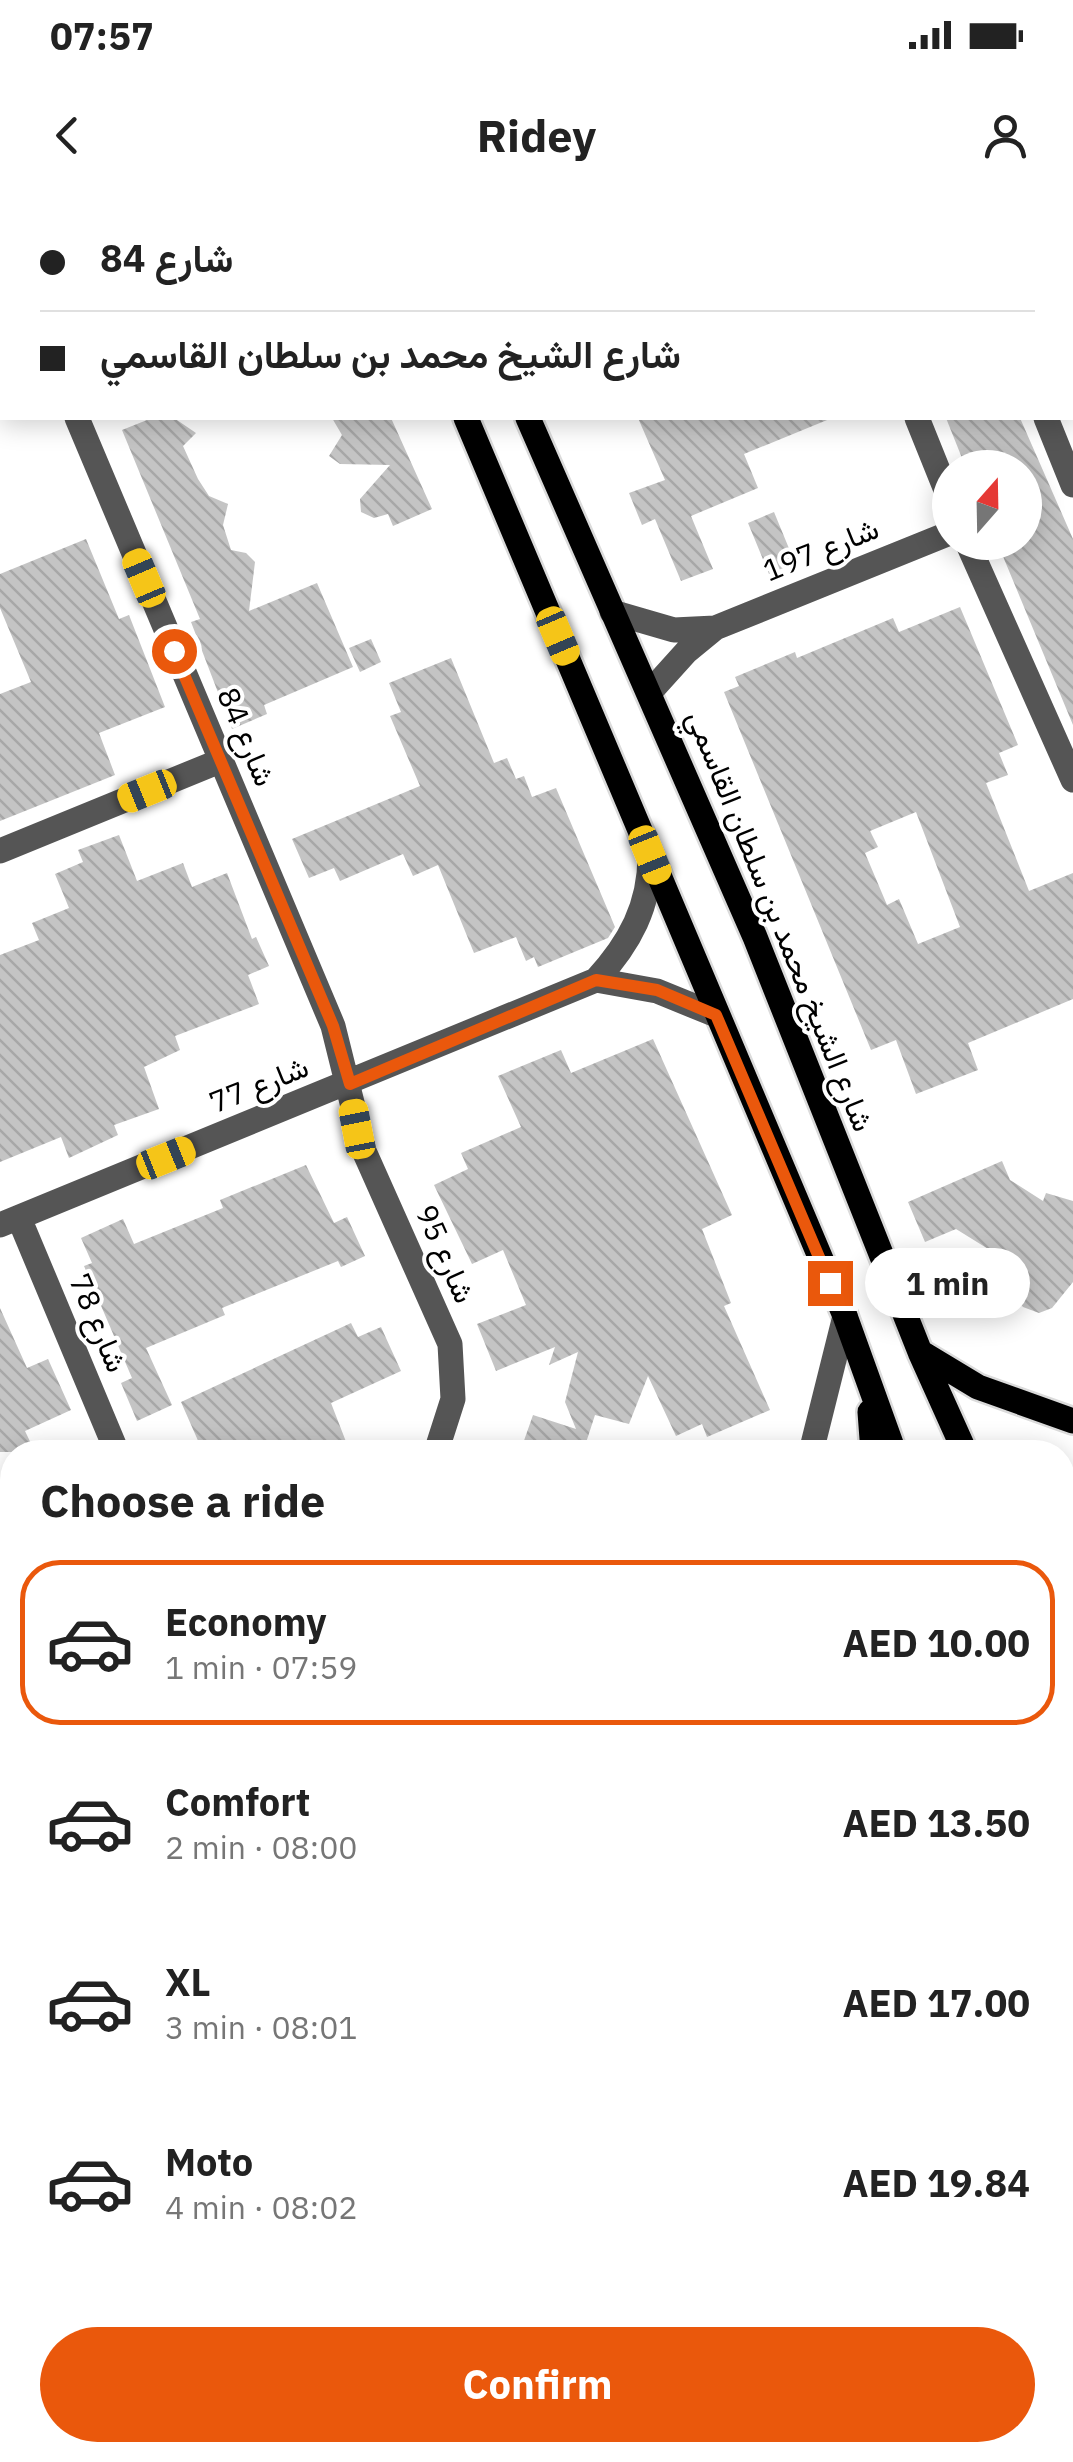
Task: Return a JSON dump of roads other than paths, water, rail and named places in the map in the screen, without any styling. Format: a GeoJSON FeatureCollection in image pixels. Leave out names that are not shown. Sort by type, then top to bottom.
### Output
{"type":"FeatureCollection","features":[{"type":"Feature","properties":{"kind":"main road"},"geometry":{"type":"LineString","coordinates":[[467,420],[845,1316],[890,1440]]}},
{"type":"Feature","properties":{"kind":"main road","name":"شارع الشيخ محمد بن سلطان القاسمي"},"geometry":{"type":"LineString","coordinates":[[529,420],[755,936],[920,1352],[960,1440]]}},
{"type":"Feature","properties":{"kind":"main road"},"geometry":{"type":"LineString","coordinates":[[920,1352],[978,1386],[1073,1421]]}},
{"type":"Feature","properties":{"kind":"main road"},"geometry":{"type":"LineString","coordinates":[[868,1382],[871,1440]]}},
{"type":"Feature","properties":{"kind":"street","name":"شارع 84"},"geometry":{"type":"LineString","coordinates":[[79,420],[333,1026],[350,1084]]}},
{"type":"Feature","properties":{"kind":"street"},"geometry":{"type":"LineString","coordinates":[[919,420],[932,454]]}},
{"type":"Feature","properties":{"kind":"street"},"geometry":{"type":"LineString","coordinates":[[1047,420],[1073,484]]}},
{"type":"Feature","properties":{"kind":"street","name":"شارع 197"},"geometry":{"type":"LineString","coordinates":[[716,628],[932,540]]}},
{"type":"Feature","properties":{"kind":"street"},"geometry":{"type":"LineString","coordinates":[[975,560],[1070,765]]}},
{"type":"Feature","properties":{"kind":"street"},"geometry":{"type":"LineString","coordinates":[[612,612],[674,630],[716,628]]}},
{"type":"Feature","properties":{"kind":"street"},"geometry":{"type":"LineString","coordinates":[[650,692],[687,650],[716,628]]}},
{"type":"Feature","properties":{"kind":"street"},"geometry":{"type":"LineString","coordinates":[[0,851],[220,761]]}},
{"type":"Feature","properties":{"kind":"street","name":"شارع 77"},"geometry":{"type":"LineString","coordinates":[[10,1221],[596,980],[617,958],[645,905],[650,855]]}},
{"type":"Feature","properties":{"kind":"street"},"geometry":{"type":"LineString","coordinates":[[596,980],[657,990],[716,1015]]}},
{"type":"Feature","properties":{"kind":"street","name":"شارع 95"},"geometry":{"type":"LineString","coordinates":[[350,1084],[364,1151],[450,1344],[453,1399],[440,1440]]}},
{"type":"Feature","properties":{"kind":"street","name":"شارع 78"},"geometry":{"type":"LineString","coordinates":[[10,1221],[111,1440]]}},
{"type":"Feature","properties":{"kind":"street"},"geometry":{"type":"LineString","coordinates":[[814,1440],[845,1316]]}}]}
